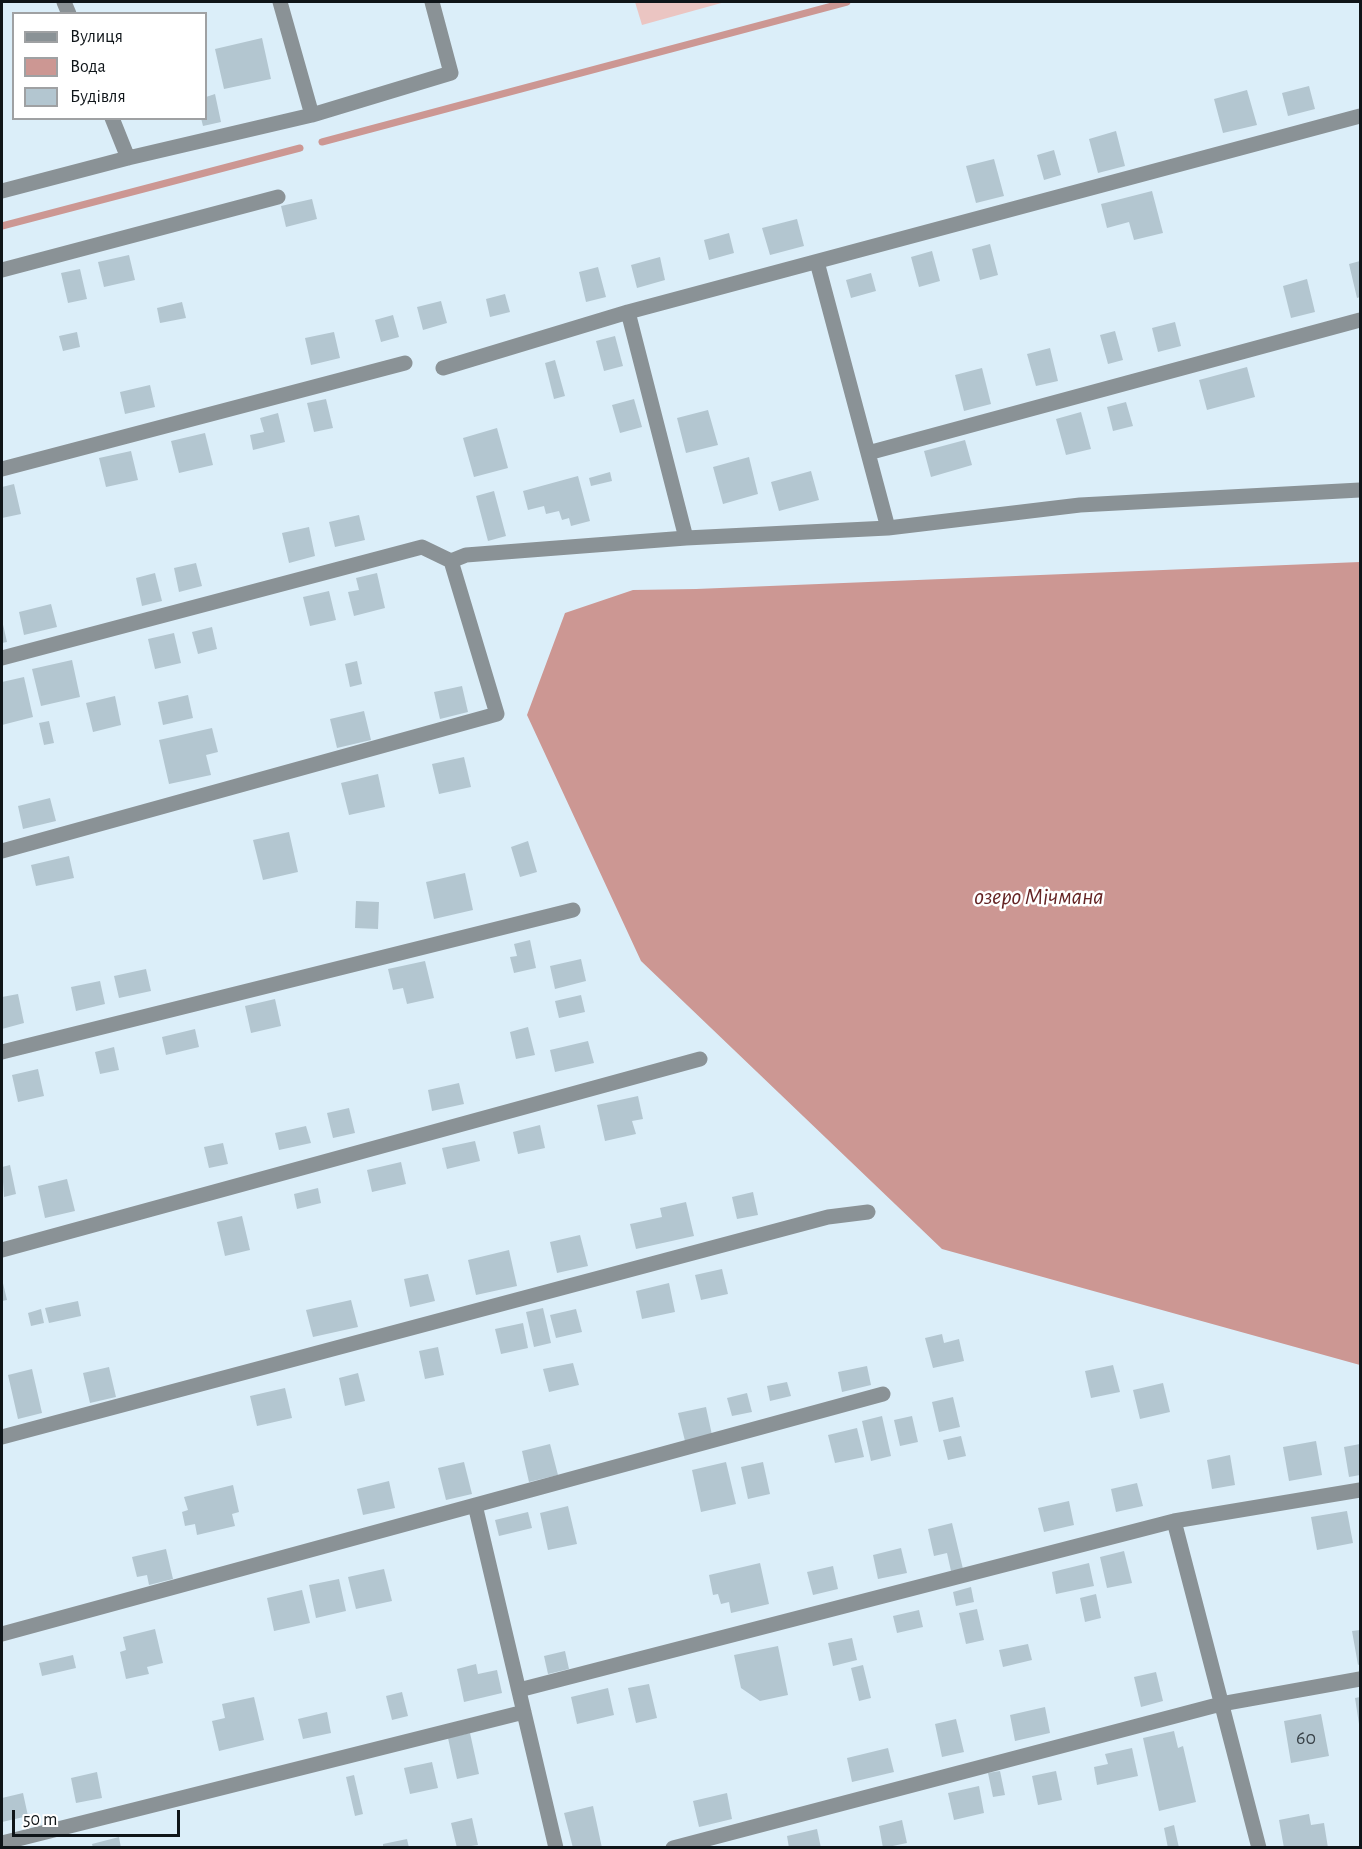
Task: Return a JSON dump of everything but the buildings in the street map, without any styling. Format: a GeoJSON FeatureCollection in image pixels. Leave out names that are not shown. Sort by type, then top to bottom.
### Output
{"type":"FeatureCollection","features":[{"type":"Feature","properties":{"kind":"street"},"geometry":{"type":"LineString","coordinates":[[280,2],[312,115]]}},
{"type":"Feature","properties":{"kind":"street"},"geometry":{"type":"LineString","coordinates":[[2,191],[128,158],[312,115],[452,73],[432,2]]}},
{"type":"Feature","properties":{"kind":"street"},"geometry":{"type":"LineString","coordinates":[[443,368],[628,312],[1360,116]]}},
{"type":"Feature","properties":{"kind":"street"},"geometry":{"type":"LineString","coordinates":[[113,120],[128,158]]}},
{"type":"Feature","properties":{"kind":"street"},"geometry":{"type":"LineString","coordinates":[[2,270],[278,197]]}},
{"type":"Feature","properties":{"kind":"street"},"geometry":{"type":"LineString","coordinates":[[817,262],[888,528]]}},
{"type":"Feature","properties":{"kind":"street"},"geometry":{"type":"LineString","coordinates":[[628,312],[686,538]]}},
{"type":"Feature","properties":{"kind":"street"},"geometry":{"type":"LineString","coordinates":[[868,453],[1360,320]]}},
{"type":"Feature","properties":{"kind":"street"},"geometry":{"type":"LineString","coordinates":[[2,469],[405,363]]}},
{"type":"Feature","properties":{"kind":"street"},"geometry":{"type":"LineString","coordinates":[[451,561],[466,555],[686,538],[888,528],[1080,505],[1360,490]]}},
{"type":"Feature","properties":{"kind":"street"},"geometry":{"type":"LineString","coordinates":[[2,658],[422,547],[451,561],[497,714],[2,851]]}},
{"type":"Feature","properties":{"kind":"street"},"geometry":{"type":"LineString","coordinates":[[2,1053],[573,910]]}},
{"type":"Feature","properties":{"kind":"street"},"geometry":{"type":"LineString","coordinates":[[2,1250],[700,1059]]}},
{"type":"Feature","properties":{"kind":"street"},"geometry":{"type":"LineString","coordinates":[[2,1437],[828,1217],[868,1212]]}},
{"type":"Feature","properties":{"kind":"street"},"geometry":{"type":"LineString","coordinates":[[3,1628],[475,1505],[883,1394]]}},
{"type":"Feature","properties":{"kind":"street"},"geometry":{"type":"LineString","coordinates":[[519,1690],[1173,1521],[1360,1490]]}},
{"type":"Feature","properties":{"kind":"street"},"geometry":{"type":"LineString","coordinates":[[475,1505],[556,1848]]}},
{"type":"Feature","properties":{"kind":"street"},"geometry":{"type":"LineString","coordinates":[[1173,1521],[1258,1848]]}},
{"type":"Feature","properties":{"kind":"street"},"geometry":{"type":"LineString","coordinates":[[673,1848],[1221,1704],[1360,1679]]}},
{"type":"Feature","properties":{"kind":"street"},"geometry":{"type":"LineString","coordinates":[[2,1843],[524,1713]]}},
{"type":"Feature","properties":{"kind":"shaded area"},"geometry":{"type":"Polygon","coordinates":[[[635,2],[725,2],[642,25],[635,2]]]}},
{"type":"Feature","properties":{"kind":"water","name":"озеро Мічмана"},"geometry":{"type":"Polygon","coordinates":[[[1360,562],[1360,1365],[942,1249],[641,961],[527,715],[565,613],[633,590],[1360,562]]]}},
{"type":"Feature","properties":{"kind":"waterway"},"geometry":{"type":"LineString","coordinates":[[322,142],[847,2]]}},
{"type":"Feature","properties":{"kind":"waterway"},"geometry":{"type":"LineString","coordinates":[[2,226],[300,148]]}}]}
